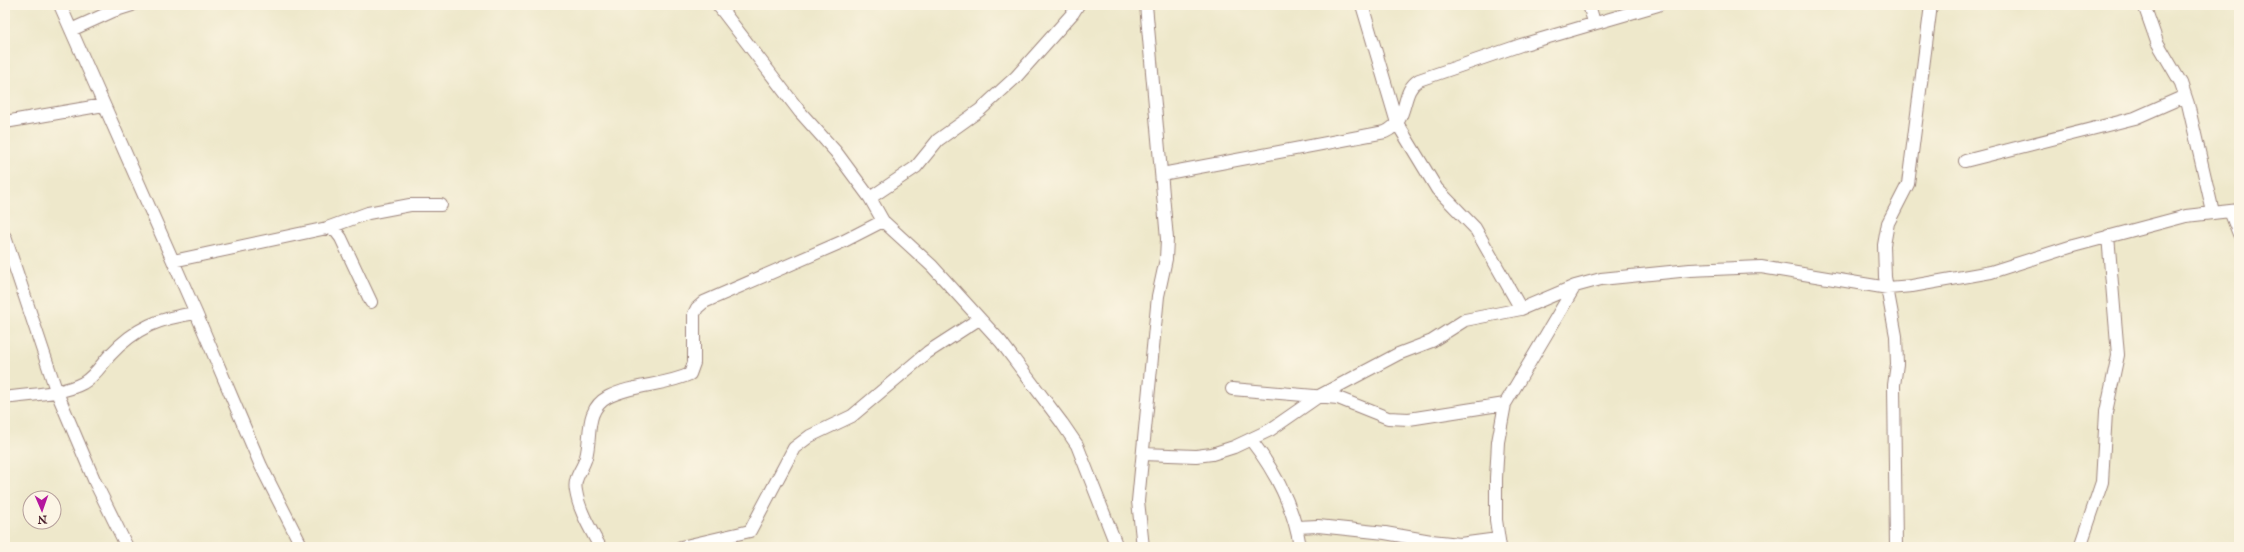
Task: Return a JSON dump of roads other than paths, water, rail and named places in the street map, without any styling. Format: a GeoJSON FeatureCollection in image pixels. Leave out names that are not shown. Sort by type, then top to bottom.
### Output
{"type":"FeatureCollection","features":[{"type":"Feature","properties":{"kind":"street"},"geometry":{"type":"LineString","coordinates":[[60,5],[196,313],[261,466],[302,547]]}},
{"type":"Feature","properties":{"kind":"street"},"geometry":{"type":"LineString","coordinates":[[72,30],[113,11],[132,5]]}},
{"type":"Feature","properties":{"kind":"street"},"geometry":{"type":"LineString","coordinates":[[718,5],[800,112],[836,152],[870,198],[883,221],[932,266],[1001,342],[1078,445],[1117,547]]}},
{"type":"Feature","properties":{"kind":"street"},"geometry":{"type":"LineString","coordinates":[[870,198],[916,167],[938,140],[980,110],[1037,54],[1073,13],[1078,5]]}},
{"type":"Feature","properties":{"kind":"street"},"geometry":{"type":"LineString","coordinates":[[1143,547],[1138,501],[1158,296],[1167,248],[1162,174],[1146,5]]}},
{"type":"Feature","properties":{"kind":"street"},"geometry":{"type":"LineString","coordinates":[[1362,5],[1397,123],[1429,178],[1444,198],[1475,228],[1521,309]]}},
{"type":"Feature","properties":{"kind":"street"},"geometry":{"type":"LineString","coordinates":[[1589,5],[1594,22]]}},
{"type":"Feature","properties":{"kind":"street"},"geometry":{"type":"LineString","coordinates":[[1162,174],[1385,132],[1397,123],[1405,109],[1409,88],[1419,80],[1594,22],[1658,5]]}},
{"type":"Feature","properties":{"kind":"street"},"geometry":{"type":"LineString","coordinates":[[1896,547],[1894,385],[1897,348],[1895,322],[1883,256],[1886,234],[1892,212],[1908,184],[1931,5]]}},
{"type":"Feature","properties":{"kind":"street"},"geometry":{"type":"LineString","coordinates":[[2144,5],[2157,42],[2178,78],[2186,96],[2213,212]]}},
{"type":"Feature","properties":{"kind":"street"},"geometry":{"type":"LineString","coordinates":[[1965,161],[2135,118],[2186,96]]}},
{"type":"Feature","properties":{"kind":"street"},"geometry":{"type":"LineString","coordinates":[[5,122],[104,105]]}},
{"type":"Feature","properties":{"kind":"street"},"geometry":{"type":"LineString","coordinates":[[173,261],[230,247],[327,228],[375,211],[410,204],[441,205]]}},
{"type":"Feature","properties":{"kind":"street"},"geometry":{"type":"LineString","coordinates":[[1143,454],[1196,456],[1225,450],[1251,440],[1270,430],[1319,396],[1398,354],[1432,341],[1465,320],[1521,309],[1575,286],[1600,279],[1642,274],[1761,267],[1888,288],[1933,284],[1991,272],[2108,236],[2186,216],[2234,210],[2239,234]]}},
{"type":"Feature","properties":{"kind":"street"},"geometry":{"type":"LineString","coordinates":[[600,547],[578,501],[575,483],[586,460],[590,424],[594,412],[601,402],[615,394],[690,374],[694,363],[694,314],[697,308],[704,302],[844,241],[883,221]]}},
{"type":"Feature","properties":{"kind":"street"},"geometry":{"type":"LineString","coordinates":[[327,228],[335,230],[341,238],[371,302]]}},
{"type":"Feature","properties":{"kind":"street"},"geometry":{"type":"LineString","coordinates":[[2080,547],[2102,482],[2106,412],[2118,355],[2108,236]]}},
{"type":"Feature","properties":{"kind":"street"},"geometry":{"type":"LineString","coordinates":[[5,237],[56,390],[95,482],[127,547]]}},
{"type":"Feature","properties":{"kind":"street"},"geometry":{"type":"LineString","coordinates":[[1297,527],[1318,526],[1385,532],[1431,541],[1460,544],[1499,543],[1496,520],[1496,478],[1498,442],[1505,404],[1575,286]]}},
{"type":"Feature","properties":{"kind":"street"},"geometry":{"type":"LineString","coordinates":[[5,398],[73,387],[93,376],[121,344],[152,322],[172,316],[196,313]]}},
{"type":"Feature","properties":{"kind":"street"},"geometry":{"type":"LineString","coordinates":[[681,547],[750,531],[794,448],[810,436],[852,416],[928,352],[979,319]]}},
{"type":"Feature","properties":{"kind":"street"},"geometry":{"type":"LineString","coordinates":[[1232,389],[1285,395],[1319,396],[1342,400],[1388,418],[1398,419],[1409,419],[1505,404]]}},
{"type":"Feature","properties":{"kind":"street"},"geometry":{"type":"LineString","coordinates":[[1251,440],[1262,454],[1284,494],[1297,527],[1300,547]]}}]}
